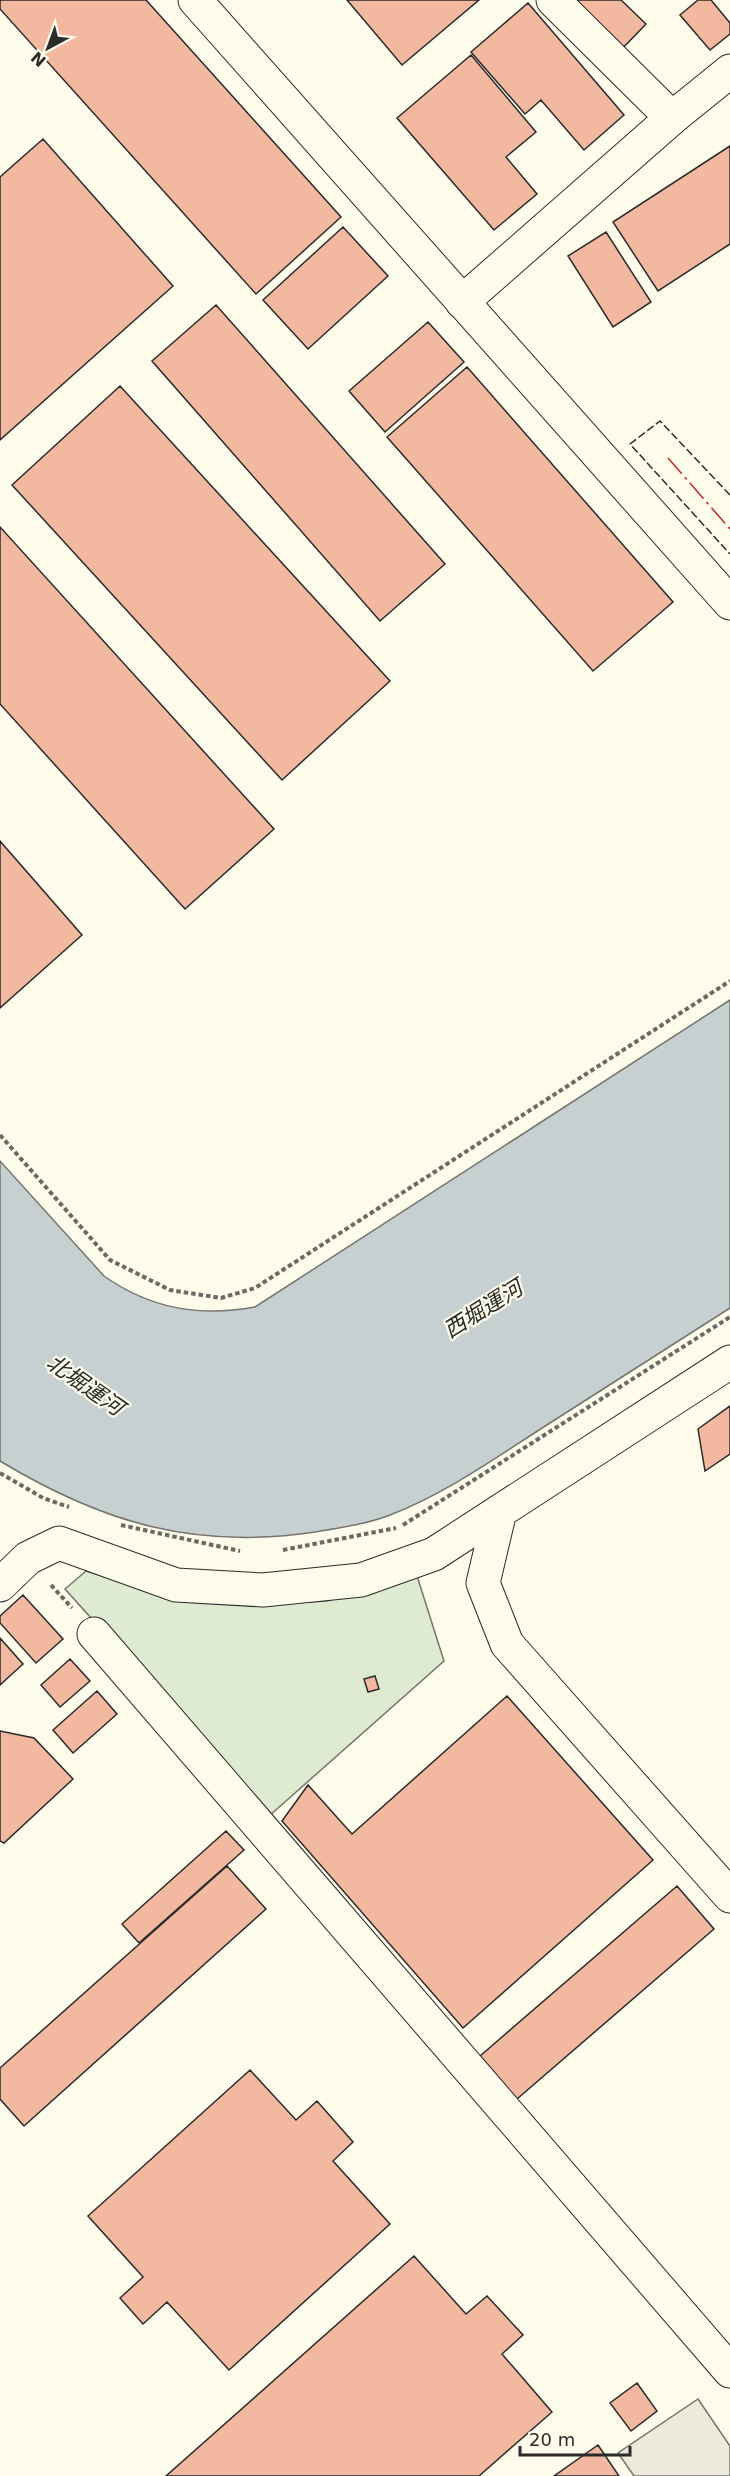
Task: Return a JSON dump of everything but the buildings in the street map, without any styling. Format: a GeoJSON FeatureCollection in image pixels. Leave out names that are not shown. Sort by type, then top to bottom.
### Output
{"type":"FeatureCollection","features":[{"type":"Feature","properties":{"kind":"street"},"geometry":{"type":"LineString","coordinates":[[195,0],[730,603]]}},
{"type":"Feature","properties":{"kind":"street"},"geometry":{"type":"LineString","coordinates":[[553,0],[672,118]]}},
{"type":"Feature","properties":{"kind":"street"},"geometry":{"type":"LineString","coordinates":[[462,302],[672,118],[730,71]]}},
{"type":"Feature","properties":{"kind":"street"},"geometry":{"type":"LineString","coordinates":[[0,1585],[28,1558],[59,1543],[176,1585],[263,1590],[361,1580],[434,1554],[730,1362]]}},
{"type":"Feature","properties":{"kind":"street"},"geometry":{"type":"LineString","coordinates":[[500,1510],[483,1583],[507,1644],[730,1896]]}},
{"type":"Feature","properties":{"kind":"street"},"geometry":{"type":"LineString","coordinates":[[94,1634],[730,2371]]}},
{"type":"Feature","properties":{"kind":"path"},"geometry":{"type":"LineString","coordinates":[[0,1135],[110,1260],[170,1290],[221,1298],[255,1288],[730,981]]}},
{"type":"Feature","properties":{"kind":"path"},"geometry":{"type":"LineString","coordinates":[[280,1550],[401,1527],[730,1317]]}},
{"type":"Feature","properties":{"kind":"path"},"geometry":{"type":"LineString","coordinates":[[0,1473],[43,1498],[79,1510]]}},
{"type":"Feature","properties":{"kind":"path"},"geometry":{"type":"LineString","coordinates":[[117,1524],[248,1552]]}},
{"type":"Feature","properties":{"kind":"path"},"geometry":{"type":"LineString","coordinates":[[28,1558],[94,1634]]}},
{"type":"Feature","properties":{"kind":"green space"},"geometry":{"type":"Polygon","coordinates":[[[86,1571],[160,1594],[253,1605],[327,1601],[417,1576],[444,1661],[269,1816],[65,1589],[86,1571]]]}},
{"type":"Feature","properties":{"kind":"shaded area"},"geometry":{"type":"Polygon","coordinates":[[[698,2399],[730,2446],[730,2476],[634,2476],[618,2453],[698,2399]]]}},
{"type":"Feature","properties":{"kind":"water"},"geometry":{"type":"Polygon","coordinates":[[[730,1000],[730,1308],[485,1465],[410,1507],[372,1521],[315,1532],[271,1537],[230,1537],[190,1534],[113,1515],[38,1483],[0,1461],[0,1161],[104,1276],[122,1287],[158,1303],[176,1308],[214,1311],[255,1307],[730,1000]]]}},
{"type":"Feature","properties":{"kind":"fence"},"geometry":{"type":"LineString","coordinates":[[730,495],[660,421],[630,444],[730,554]]}},
{"type":"Feature","properties":{"kind":"power"},"geometry":{"type":"LineString","coordinates":[[668,458],[730,529]]}},
{"type":"Feature","properties":{"kind":"water label","name":"西堀運河"},"geometry":{"type":"Point","coordinates":[483,1309]}},
{"type":"Feature","properties":{"kind":"water label","name":"北堀運河"},"geometry":{"type":"Point","coordinates":[85,1385]}}]}
